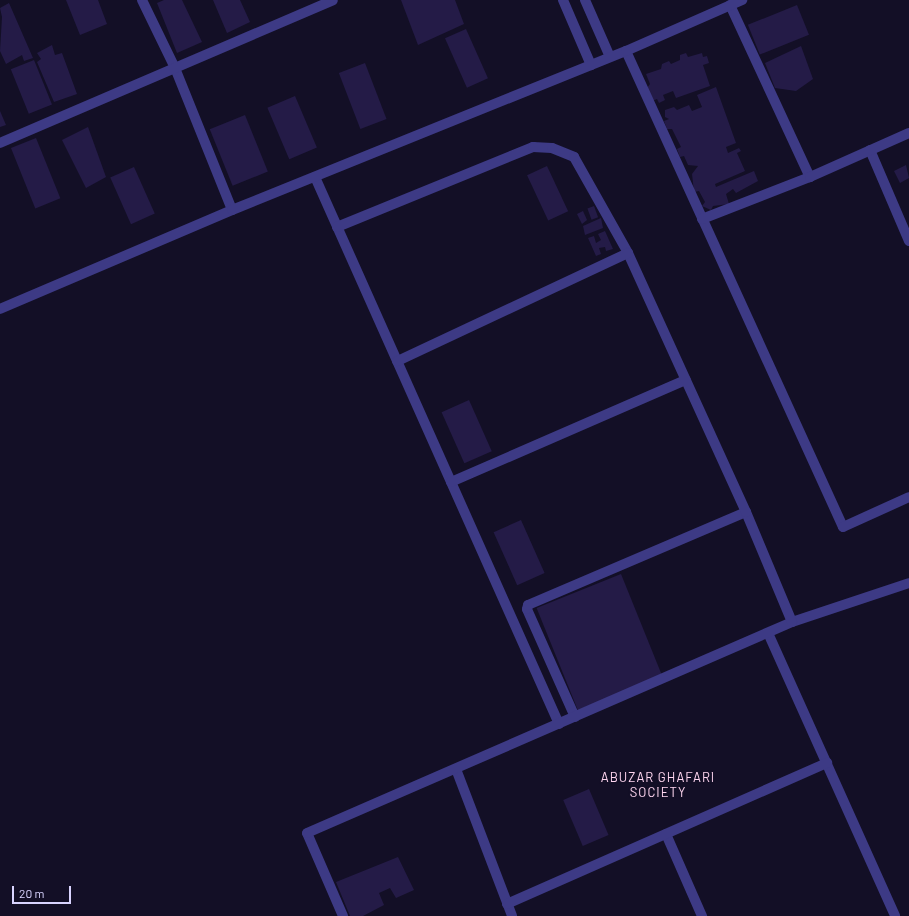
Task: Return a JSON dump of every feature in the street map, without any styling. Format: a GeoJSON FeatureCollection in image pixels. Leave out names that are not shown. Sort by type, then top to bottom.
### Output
{"type":"FeatureCollection","features":[{"type":"Feature","properties":{"kind":"street"},"geometry":{"type":"LineString","coordinates":[[142,0],[175,68],[232,210]]}},
{"type":"Feature","properties":{"kind":"street"},"geometry":{"type":"LineString","coordinates":[[0,143],[333,0]]}},
{"type":"Feature","properties":{"kind":"street"},"geometry":{"type":"LineString","coordinates":[[563,0],[591,65]]}},
{"type":"Feature","properties":{"kind":"street"},"geometry":{"type":"LineString","coordinates":[[585,0],[610,57]]}},
{"type":"Feature","properties":{"kind":"street"},"geometry":{"type":"LineString","coordinates":[[0,309],[232,210],[626,51],[742,0]]}},
{"type":"Feature","properties":{"kind":"street"},"geometry":{"type":"LineString","coordinates":[[730,5],[810,177]]}},
{"type":"Feature","properties":{"kind":"street"},"geometry":{"type":"LineString","coordinates":[[626,51],[843,527],[909,497]]}},
{"type":"Feature","properties":{"kind":"street"},"geometry":{"type":"LineString","coordinates":[[702,219],[810,177],[909,133]]}},
{"type":"Feature","properties":{"kind":"street"},"geometry":{"type":"LineString","coordinates":[[337,227],[534,147],[552,148],[574,158],[628,253],[746,512],[792,622]]}},
{"type":"Feature","properties":{"kind":"street"},"geometry":{"type":"LineString","coordinates":[[870,150],[909,241]]}},
{"type":"Feature","properties":{"kind":"street"},"geometry":{"type":"LineString","coordinates":[[315,177],[559,724]]}},
{"type":"Feature","properties":{"kind":"street"},"geometry":{"type":"LineString","coordinates":[[397,361],[628,253]]}},
{"type":"Feature","properties":{"kind":"street"},"geometry":{"type":"LineString","coordinates":[[451,482],[686,380]]}},
{"type":"Feature","properties":{"kind":"street"},"geometry":{"type":"LineString","coordinates":[[575,717],[527,609],[528,605],[746,512]]}},
{"type":"Feature","properties":{"kind":"street"},"geometry":{"type":"LineString","coordinates":[[343,916],[307,833],[768,632],[792,622],[909,582]]}},
{"type":"Feature","properties":{"kind":"street"},"geometry":{"type":"LineString","coordinates":[[768,632],[895,916]]}},
{"type":"Feature","properties":{"kind":"street"},"geometry":{"type":"LineString","coordinates":[[507,904],[827,763]]}},
{"type":"Feature","properties":{"kind":"street"},"geometry":{"type":"LineString","coordinates":[[456,769],[512,916]]}},
{"type":"Feature","properties":{"kind":"street"},"geometry":{"type":"LineString","coordinates":[[666,834],[702,916]]}},
{"type":"Feature","properties":{"kind":"building"},"geometry":{"type":"Polygon","coordinates":[[[66,0],[98,0],[107,24],[80,35],[66,0]]]}},
{"type":"Feature","properties":{"kind":"building"},"geometry":{"type":"Polygon","coordinates":[[[164,0],[182,0],[202,42],[177,53],[157,3],[164,0]]]}},
{"type":"Feature","properties":{"kind":"building"},"geometry":{"type":"Polygon","coordinates":[[[213,0],[240,0],[250,22],[227,33],[213,0]]]}},
{"type":"Feature","properties":{"kind":"building"},"geometry":{"type":"Polygon","coordinates":[[[401,0],[455,0],[464,24],[418,45],[401,0]]]}},
{"type":"Feature","properties":{"kind":"building"},"geometry":{"type":"Polygon","coordinates":[[[9,3],[33,58],[24,61],[22,55],[6,64],[0,51],[2,17],[0,8],[9,3]]]}},
{"type":"Feature","properties":{"kind":"building"},"geometry":{"type":"Polygon","coordinates":[[[797,5],[809,35],[760,55],[748,25],[797,5]]]}},
{"type":"Feature","properties":{"kind":"building"},"geometry":{"type":"Polygon","coordinates":[[[466,29],[488,78],[467,88],[445,38],[466,29]]]}},
{"type":"Feature","properties":{"kind":"building"},"geometry":{"type":"Polygon","coordinates":[[[52,45],[55,55],[62,53],[77,94],[54,102],[37,62],[41,59],[37,53],[52,45]]]}},
{"type":"Feature","properties":{"kind":"building"},"geometry":{"type":"Polygon","coordinates":[[[801,46],[813,79],[796,91],[775,88],[765,63],[801,46]]]}},
{"type":"Feature","properties":{"kind":"building"},"geometry":{"type":"Polygon","coordinates":[[[686,53],[688,57],[702,53],[703,57],[707,56],[709,63],[703,65],[710,86],[676,98],[673,91],[663,95],[665,100],[659,103],[657,99],[652,101],[647,88],[650,84],[646,74],[661,69],[662,64],[669,61],[671,64],[680,60],[680,55],[686,53]]]}},
{"type":"Feature","properties":{"kind":"building"},"geometry":{"type":"Polygon","coordinates":[[[34,60],[52,105],[29,114],[11,69],[34,60]]]}},
{"type":"Feature","properties":{"kind":"building"},"geometry":{"type":"Polygon","coordinates":[[[365,63],[387,119],[360,129],[339,73],[365,63]]]}},
{"type":"Feature","properties":{"kind":"building"},"geometry":{"type":"Polygon","coordinates":[[[716,87],[736,143],[726,147],[728,153],[739,148],[741,151],[737,153],[745,171],[715,184],[716,187],[754,171],[758,181],[736,193],[733,189],[726,194],[729,204],[713,206],[711,210],[702,206],[705,202],[699,191],[694,192],[692,174],[698,166],[688,165],[684,156],[680,157],[677,149],[681,147],[672,129],[667,129],[664,121],[669,119],[665,117],[665,110],[674,107],[677,110],[689,105],[692,111],[702,107],[697,95],[716,87]]]}},
{"type":"Feature","properties":{"kind":"building"},"geometry":{"type":"Polygon","coordinates":[[[295,96],[317,148],[289,159],[267,108],[295,96]]]}},
{"type":"Feature","properties":{"kind":"building"},"geometry":{"type":"Polygon","coordinates":[[[0,111],[6,125],[0,127],[0,111]]]}},
{"type":"Feature","properties":{"kind":"building"},"geometry":{"type":"Polygon","coordinates":[[[245,115],[268,172],[233,186],[210,129],[245,115]]]}},
{"type":"Feature","properties":{"kind":"building"},"geometry":{"type":"Polygon","coordinates":[[[88,127],[106,177],[86,188],[62,140],[88,127]]]}},
{"type":"Feature","properties":{"kind":"building"},"geometry":{"type":"Polygon","coordinates":[[[36,138],[60,198],[35,208],[11,148],[36,138]]]}},
{"type":"Feature","properties":{"kind":"building"},"geometry":{"type":"Polygon","coordinates":[[[906,165],[909,178],[900,183],[894,171],[906,165]]]}},
{"type":"Feature","properties":{"kind":"building"},"geometry":{"type":"Polygon","coordinates":[[[547,166],[568,211],[548,221],[527,175],[547,166]]]}},
{"type":"Feature","properties":{"kind":"building"},"geometry":{"type":"Polygon","coordinates":[[[134,167],[155,214],[131,224],[110,178],[134,167]]]}},
{"type":"Feature","properties":{"kind":"building"},"geometry":{"type":"Polygon","coordinates":[[[594,206],[598,217],[592,220],[587,208],[594,206]]]}},
{"type":"Feature","properties":{"kind":"building"},"geometry":{"type":"Polygon","coordinates":[[[583,211],[587,220],[582,224],[577,214],[583,211]]]}},
{"type":"Feature","properties":{"kind":"building"},"geometry":{"type":"Polygon","coordinates":[[[601,218],[603,228],[585,235],[583,226],[601,218]]]}},
{"type":"Feature","properties":{"kind":"building"},"geometry":{"type":"Polygon","coordinates":[[[605,231],[613,249],[606,251],[605,247],[599,248],[601,254],[596,256],[588,238],[594,236],[596,243],[601,240],[598,234],[605,231]]]}},
{"type":"Feature","properties":{"kind":"building"},"geometry":{"type":"Polygon","coordinates":[[[469,400],[492,451],[464,463],[442,412],[469,400]]]}},
{"type":"Feature","properties":{"kind":"building"},"geometry":{"type":"Polygon","coordinates":[[[521,520],[545,573],[517,585],[494,532],[521,520]]]}},
{"type":"Feature","properties":{"kind":"building"},"geometry":{"type":"Polygon","coordinates":[[[621,574],[662,676],[578,710],[537,608],[621,574]]]}},
{"type":"Feature","properties":{"kind":"building"},"geometry":{"type":"Polygon","coordinates":[[[589,789],[609,835],[583,846],[563,800],[589,789]]]}},
{"type":"Feature","properties":{"kind":"building"},"geometry":{"type":"Polygon","coordinates":[[[398,857],[414,890],[396,898],[390,888],[379,893],[384,905],[363,916],[350,916],[336,882],[398,857]]]}},
{"type":"Feature","properties":{"kind":"district","name":"ABUZAR GHAFARI SOCIETY"},"geometry":{"type":"Point","coordinates":[658,786]}}]}
